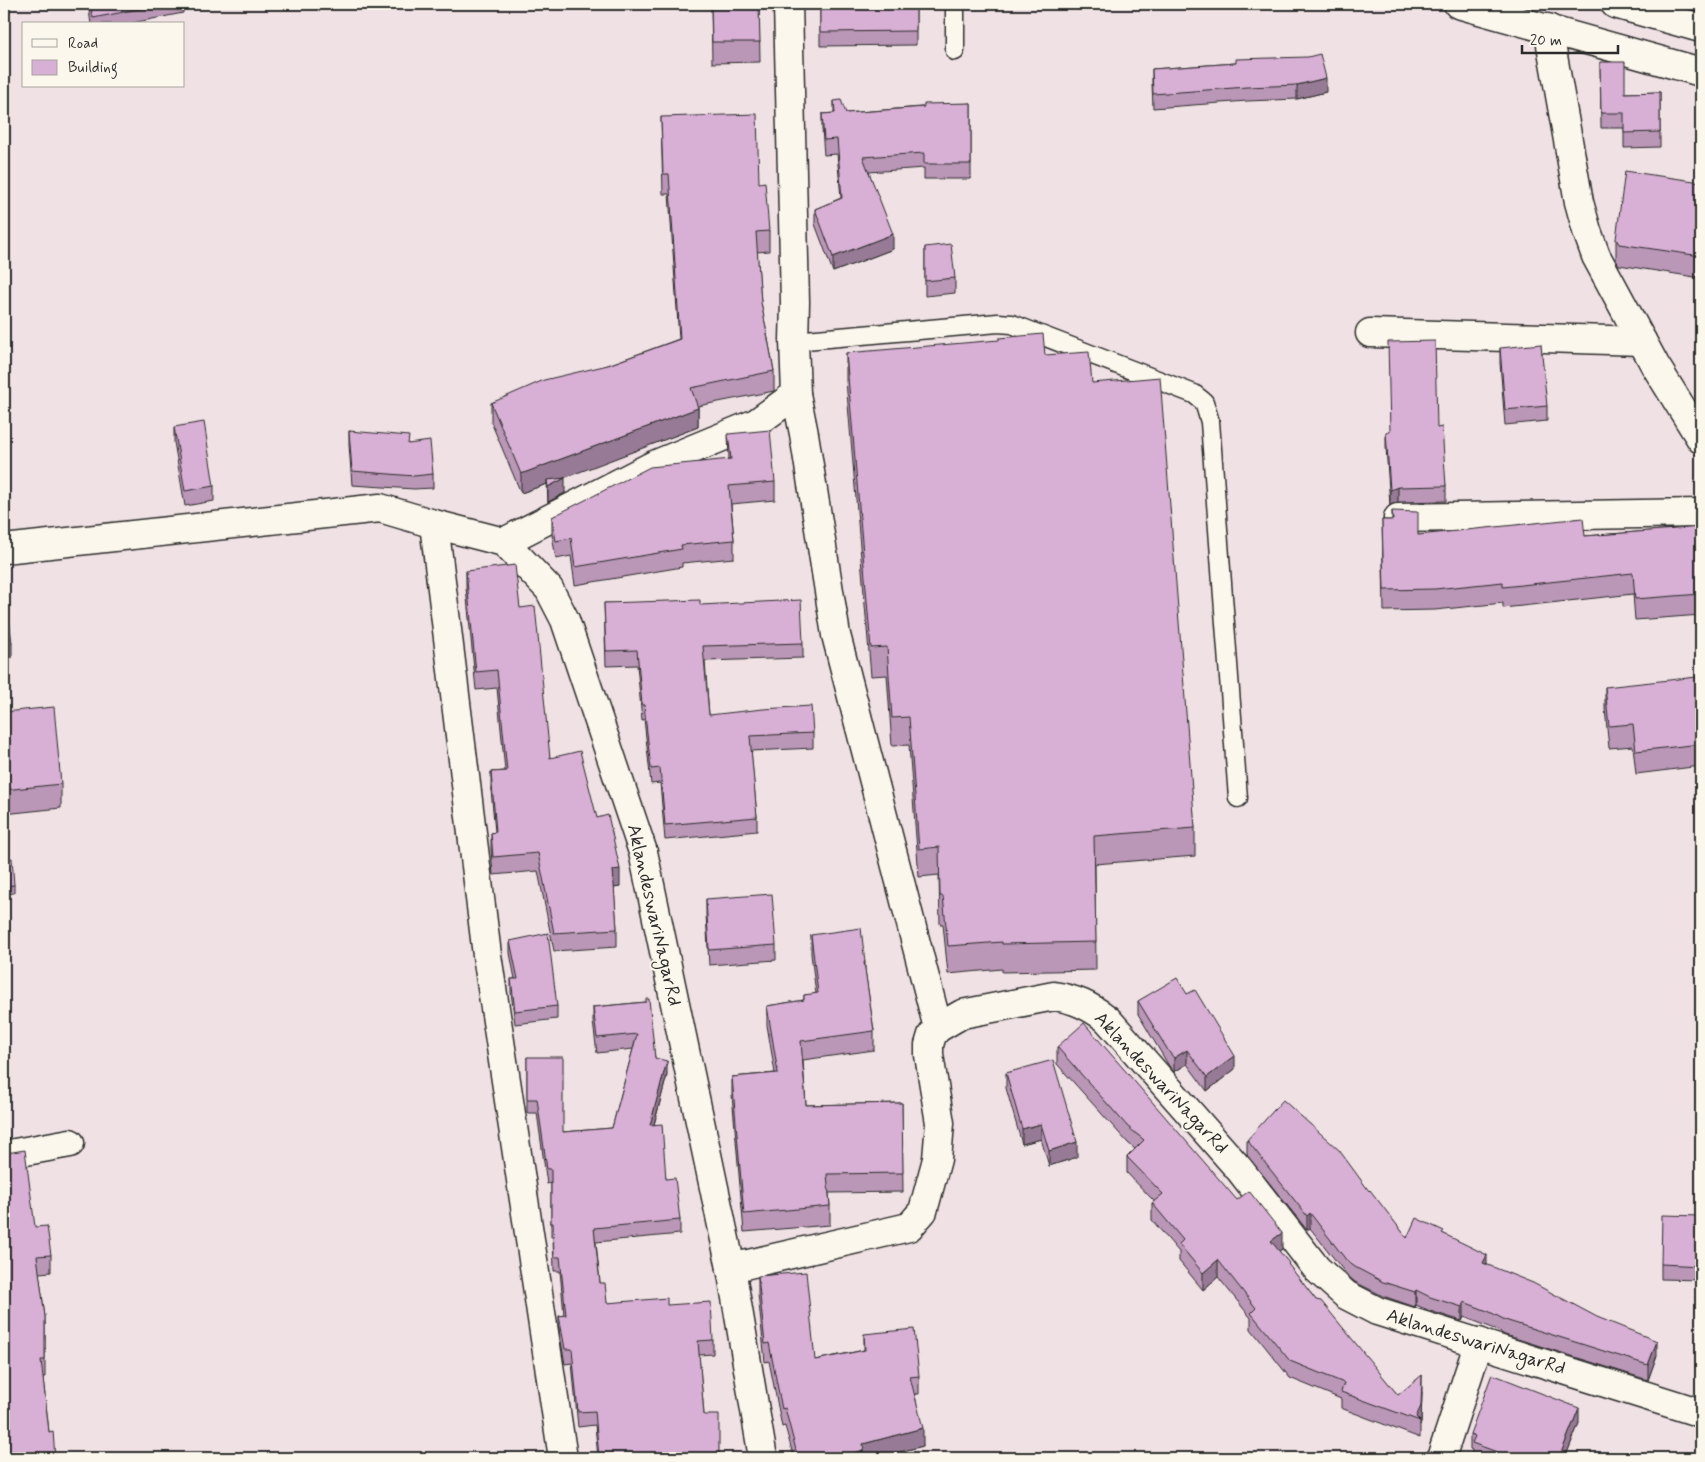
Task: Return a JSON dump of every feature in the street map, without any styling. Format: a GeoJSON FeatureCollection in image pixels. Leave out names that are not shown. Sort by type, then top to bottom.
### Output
{"type":"FeatureCollection","features":[{"type":"Feature","properties":{"kind":"main road"},"geometry":{"type":"LineString","coordinates":[[731,1268],[909,1227],[923,1212],[937,1159],[940,1123],[929,1055],[932,1035],[938,1028],[836,635],[796,394],[788,4]]}},
{"type":"Feature","properties":{"kind":"main road"},"geometry":{"type":"LineString","coordinates":[[1458,4],[1701,72]]}},
{"type":"Feature","properties":{"kind":"main road"},"geometry":{"type":"LineString","coordinates":[[1616,4],[1648,9],[1701,28]]}},
{"type":"Feature","properties":{"kind":"main road"},"geometry":{"type":"LineString","coordinates":[[1548,28],[1579,202],[1596,256],[1655,365],[1701,439]]}},
{"type":"Feature","properties":{"kind":"main road"},"geometry":{"type":"LineString","coordinates":[[1370,333],[1642,341]]}},
{"type":"Feature","properties":{"kind":"main road"},"geometry":{"type":"LineString","coordinates":[[439,554],[492,539],[654,465],[756,423],[796,394]]}},
{"type":"Feature","properties":{"kind":"main road"},"geometry":{"type":"LineString","coordinates":[[4,549],[380,508],[492,539]]}},
{"type":"Feature","properties":{"kind":"main road"},"geometry":{"type":"LineString","coordinates":[[1398,518],[1701,513]]}},
{"type":"Feature","properties":{"kind":"main road"},"geometry":{"type":"LineString","coordinates":[[434,524],[487,955],[563,1458]]}},
{"type":"Feature","properties":{"kind":"main road","name":"AklandeswariNagarRd"},"geometry":{"type":"LineString","coordinates":[[492,539],[549,589],[565,620],[644,852],[731,1268],[763,1458]]}},
{"type":"Feature","properties":{"kind":"main road","name":"AklandeswariNagarRd"},"geometry":{"type":"LineString","coordinates":[[938,1028],[962,1014],[1054,996],[1069,998],[1096,1010],[1107,1018],[1240,1170],[1317,1269],[1346,1295],[1377,1311],[1701,1413]]}},
{"type":"Feature","properties":{"kind":"main road"},"geometry":{"type":"LineString","coordinates":[[4,1155],[70,1143]]}},
{"type":"Feature","properties":{"kind":"main road"},"geometry":{"type":"LineString","coordinates":[[1441,1458],[1479,1342]]}},
{"type":"Feature","properties":{"kind":"lane"},"geometry":{"type":"LineString","coordinates":[[955,4],[955,51]]}},
{"type":"Feature","properties":{"kind":"lane"},"geometry":{"type":"LineString","coordinates":[[794,341],[998,323],[1012,324],[1194,394],[1204,402],[1210,422],[1238,798]]}},
{"type":"Feature","properties":{"kind":"building"},"geometry":{"type":"Polygon","coordinates":[[[90,4],[164,4],[93,18],[90,4]]]}},
{"type":"Feature","properties":{"kind":"building"},"geometry":{"type":"Polygon","coordinates":[[[711,4],[759,4],[760,42],[712,42],[711,4]]]}},
{"type":"Feature","properties":{"kind":"building"},"geometry":{"type":"Polygon","coordinates":[[[820,4],[916,4],[916,31],[820,32],[820,4]]]}},
{"type":"Feature","properties":{"kind":"building"},"geometry":{"type":"Polygon","coordinates":[[[1320,54],[1326,78],[1297,85],[1153,94],[1152,69],[1236,63],[1236,59],[1308,57],[1320,54]]]}},
{"type":"Feature","properties":{"kind":"building"},"geometry":{"type":"Polygon","coordinates":[[[1600,62],[1625,62],[1625,93],[1660,92],[1660,132],[1624,133],[1624,113],[1601,113],[1600,62]]]}},
{"type":"Feature","properties":{"kind":"building"},"geometry":{"type":"Polygon","coordinates":[[[841,100],[846,113],[924,107],[924,104],[971,103],[971,164],[924,164],[924,153],[863,157],[893,234],[833,257],[815,209],[842,198],[837,139],[824,140],[822,114],[835,113],[834,101],[841,100]]]}},
{"type":"Feature","properties":{"kind":"building"},"geometry":{"type":"Polygon","coordinates":[[[757,114],[759,183],[765,182],[769,231],[756,232],[761,302],[774,371],[691,388],[698,408],[521,474],[491,403],[544,380],[608,365],[680,339],[669,174],[663,174],[661,117],[757,114]]]}},
{"type":"Feature","properties":{"kind":"building"},"geometry":{"type":"Polygon","coordinates":[[[1625,171],[1701,182],[1701,256],[1619,244],[1616,239],[1625,171]]]}},
{"type":"Feature","properties":{"kind":"building"},"geometry":{"type":"Polygon","coordinates":[[[951,244],[955,278],[925,281],[925,247],[951,244]]]}},
{"type":"Feature","properties":{"kind":"building"},"geometry":{"type":"Polygon","coordinates":[[[1043,334],[1045,355],[1089,352],[1092,383],[1160,377],[1195,828],[1094,836],[1096,942],[1002,944],[1002,942],[948,946],[943,896],[940,896],[939,847],[919,849],[909,717],[892,718],[887,647],[871,648],[846,353],[999,340],[999,338],[1043,334]]]}},
{"type":"Feature","properties":{"kind":"building"},"geometry":{"type":"Polygon","coordinates":[[[1435,341],[1437,428],[1442,427],[1446,486],[1398,487],[1390,490],[1386,432],[1390,432],[1388,342],[1435,341]]]}},
{"type":"Feature","properties":{"kind":"building"},"geometry":{"type":"Polygon","coordinates":[[[1541,344],[1547,406],[1505,410],[1500,348],[1541,344]]]}},
{"type":"Feature","properties":{"kind":"building"},"geometry":{"type":"Polygon","coordinates":[[[204,422],[214,486],[185,491],[174,427],[204,422]]]}},
{"type":"Feature","properties":{"kind":"building"},"geometry":{"type":"Polygon","coordinates":[[[770,430],[775,482],[729,486],[734,540],[681,545],[682,549],[575,567],[571,538],[556,541],[552,517],[650,467],[731,459],[728,434],[770,430]]]}},
{"type":"Feature","properties":{"kind":"building"},"geometry":{"type":"Polygon","coordinates":[[[349,431],[409,436],[408,444],[430,441],[433,474],[414,476],[352,471],[349,431]]]}},
{"type":"Feature","properties":{"kind":"building"},"geometry":{"type":"Polygon","coordinates":[[[565,478],[548,487],[547,480],[565,478]]]}},
{"type":"Feature","properties":{"kind":"building"},"geometry":{"type":"Polygon","coordinates":[[[1392,511],[1418,512],[1418,535],[1583,518],[1585,536],[1701,527],[1701,594],[1635,599],[1633,573],[1503,587],[1503,582],[1435,589],[1384,590],[1382,520],[1393,520],[1392,511]]]}},
{"type":"Feature","properties":{"kind":"building"},"geometry":{"type":"Polygon","coordinates":[[[515,565],[520,608],[535,606],[550,758],[580,751],[597,818],[608,815],[620,869],[613,870],[617,929],[554,933],[538,853],[493,857],[491,833],[496,832],[491,772],[507,771],[497,670],[476,672],[466,571],[515,565]]]}},
{"type":"Feature","properties":{"kind":"building"},"geometry":{"type":"Polygon","coordinates":[[[700,600],[700,605],[801,600],[803,643],[703,646],[709,715],[811,706],[813,733],[750,736],[757,817],[665,825],[660,768],[651,769],[637,650],[606,651],[604,603],[700,600]]]}},
{"type":"Feature","properties":{"kind":"building"},"geometry":{"type":"Polygon","coordinates":[[[7,603],[12,643],[4,644],[4,604],[7,603]]]}},
{"type":"Feature","properties":{"kind":"building"},"geometry":{"type":"Polygon","coordinates":[[[1697,677],[1701,715],[1701,744],[1636,751],[1633,724],[1609,726],[1605,687],[1697,677]]]}},
{"type":"Feature","properties":{"kind":"building"},"geometry":{"type":"Polygon","coordinates":[[[54,707],[61,784],[4,790],[4,712],[54,707]]]}},
{"type":"Feature","properties":{"kind":"building"},"geometry":{"type":"Polygon","coordinates":[[[12,858],[14,885],[4,886],[4,859],[12,858]]]}},
{"type":"Feature","properties":{"kind":"building"},"geometry":{"type":"Polygon","coordinates":[[[772,894],[776,945],[709,950],[706,899],[772,894]]]}},
{"type":"Feature","properties":{"kind":"building"},"geometry":{"type":"Polygon","coordinates":[[[861,928],[874,1031],[801,1041],[806,1105],[902,1103],[903,1173],[827,1174],[830,1206],[744,1214],[732,1077],[778,1073],[767,1006],[804,1000],[804,995],[818,993],[811,935],[861,928]]]}},
{"type":"Feature","properties":{"kind":"building"},"geometry":{"type":"Polygon","coordinates":[[[548,933],[557,1006],[515,1011],[511,979],[518,979],[510,941],[548,933]]]}},
{"type":"Feature","properties":{"kind":"building"},"geometry":{"type":"Polygon","coordinates":[[[1177,978],[1187,994],[1195,990],[1235,1056],[1207,1077],[1187,1050],[1174,1058],[1138,1001],[1177,978]]]}},
{"type":"Feature","properties":{"kind":"building"},"geometry":{"type":"Polygon","coordinates":[[[646,999],[649,999],[655,1058],[667,1061],[650,1125],[662,1124],[666,1179],[675,1178],[680,1220],[594,1228],[600,1283],[605,1283],[607,1303],[667,1298],[667,1305],[711,1302],[713,1340],[698,1341],[704,1415],[719,1415],[719,1458],[599,1458],[595,1411],[578,1412],[572,1349],[565,1349],[559,1316],[566,1315],[560,1257],[554,1257],[553,1223],[551,1223],[551,1169],[547,1169],[537,1099],[527,1099],[527,1057],[563,1057],[563,1132],[612,1128],[637,1034],[597,1038],[593,1007],[646,1002],[646,999]]]}},
{"type":"Feature","properties":{"kind":"building"},"geometry":{"type":"Polygon","coordinates":[[[1084,1023],[1237,1200],[1249,1191],[1282,1233],[1271,1241],[1316,1300],[1321,1301],[1398,1395],[1422,1375],[1421,1406],[1416,1417],[1420,1421],[1341,1392],[1344,1383],[1290,1361],[1251,1313],[1256,1308],[1218,1260],[1203,1273],[1179,1244],[1183,1240],[1152,1203],[1163,1194],[1127,1157],[1144,1140],[1128,1127],[1057,1047],[1084,1023]]]}},
{"type":"Feature","properties":{"kind":"building"},"geometry":{"type":"Polygon","coordinates":[[[1053,1060],[1077,1142],[1049,1151],[1041,1124],[1022,1129],[1006,1073],[1053,1060]]]}},
{"type":"Feature","properties":{"kind":"building"},"geometry":{"type":"Polygon","coordinates":[[[1283,1100],[1339,1150],[1407,1238],[1416,1218],[1487,1255],[1483,1263],[1533,1283],[1597,1317],[1657,1341],[1648,1365],[1505,1320],[1464,1302],[1462,1307],[1430,1297],[1416,1290],[1415,1292],[1383,1282],[1355,1267],[1347,1261],[1310,1213],[1307,1216],[1247,1140],[1283,1100]]]}},
{"type":"Feature","properties":{"kind":"building"},"geometry":{"type":"Polygon","coordinates":[[[25,1150],[35,1227],[47,1226],[51,1255],[37,1256],[45,1317],[45,1360],[41,1360],[49,1432],[53,1431],[55,1458],[4,1458],[4,1153],[25,1150]]]}},
{"type":"Feature","properties":{"kind":"building"},"geometry":{"type":"Polygon","coordinates":[[[1662,1215],[1701,1216],[1701,1266],[1661,1264],[1662,1215]]]}},
{"type":"Feature","properties":{"kind":"building"},"geometry":{"type":"Polygon","coordinates":[[[806,1272],[815,1360],[865,1350],[864,1334],[914,1329],[919,1376],[910,1377],[923,1428],[863,1444],[864,1450],[834,1458],[798,1458],[785,1408],[782,1409],[769,1343],[765,1344],[758,1276],[806,1272]]]}},
{"type":"Feature","properties":{"kind":"building"},"geometry":{"type":"Polygon","coordinates":[[[1492,1374],[1579,1408],[1559,1458],[1514,1458],[1472,1443],[1475,1436],[1470,1434],[1492,1374]]]}}]}
